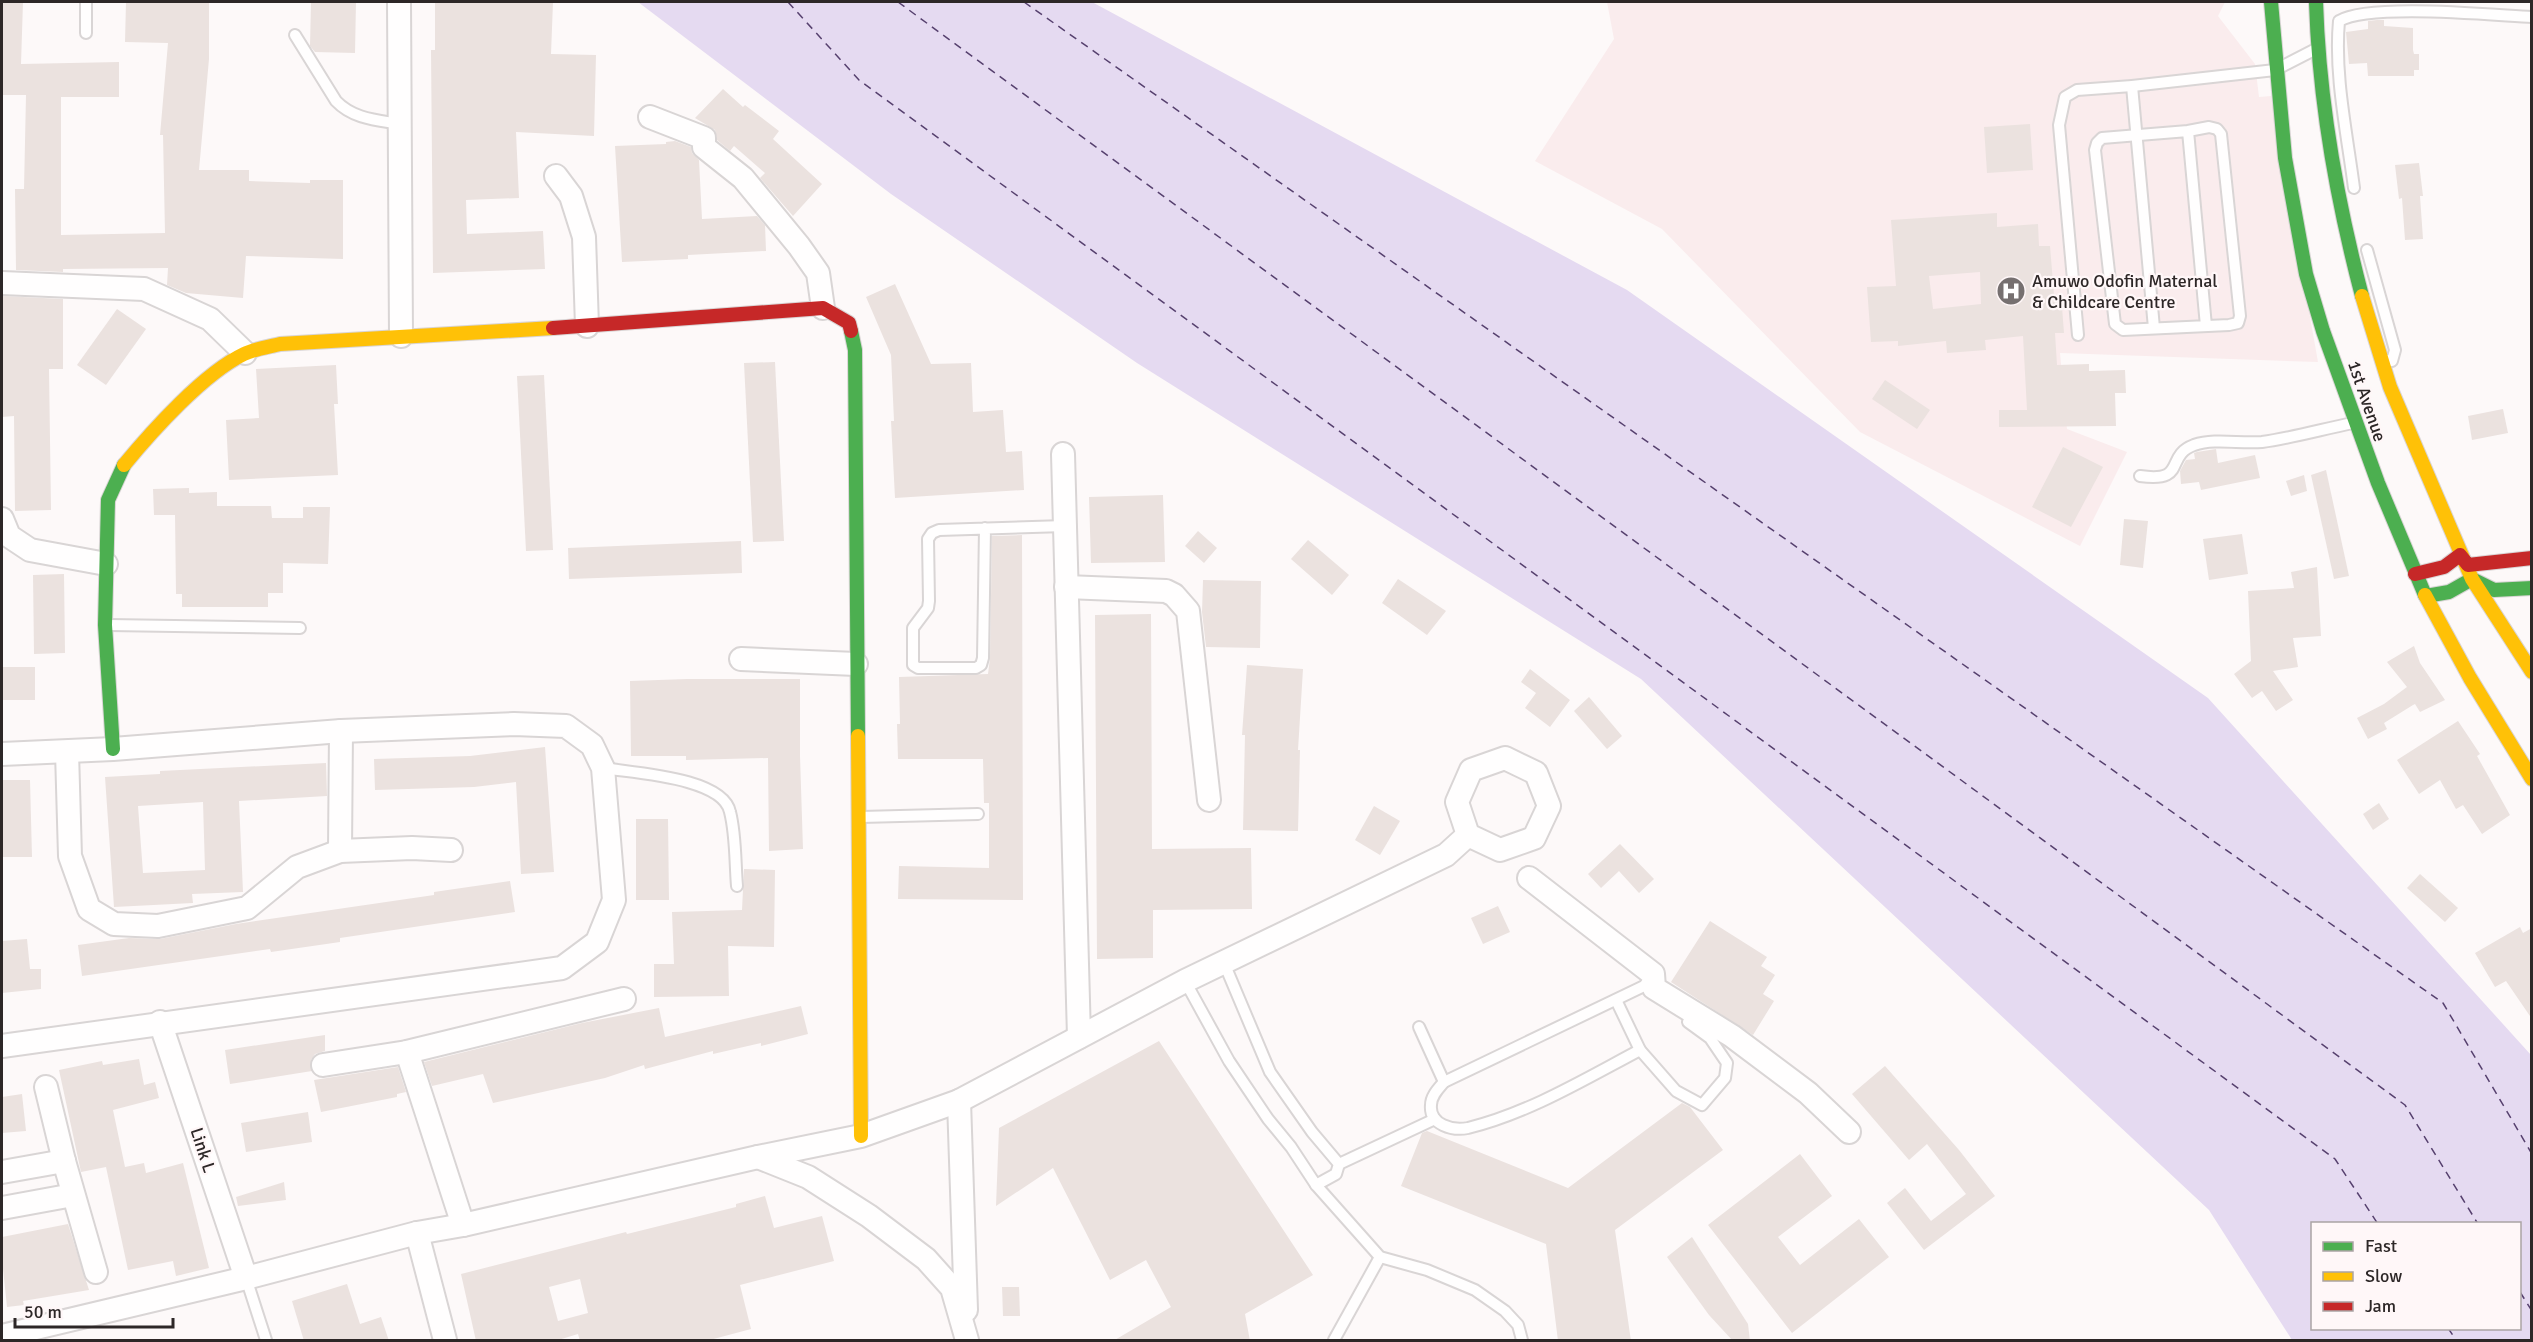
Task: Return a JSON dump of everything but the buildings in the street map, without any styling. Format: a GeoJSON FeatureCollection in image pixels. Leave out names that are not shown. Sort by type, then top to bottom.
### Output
{"type":"FeatureCollection","features":[{"type":"Feature","properties":{"kind":"street"},"geometry":{"type":"LineString","coordinates":[[399,2],[401,336]]}},
{"type":"Feature","properties":{"kind":"street","name":"1st Avenue"},"geometry":{"type":"LineString","coordinates":[[2271,2],[2275,70],[2301,245],[2316,311],[2370,465],[2415,574],[2532,779]]}},
{"type":"Feature","properties":{"kind":"street","name":"1st Avenue"},"geometry":{"type":"LineString","coordinates":[[2316,2],[2317,48],[2323,97],[2354,265],[2378,354],[2460,555],[2492,613],[2532,672]]}},
{"type":"Feature","properties":{"kind":"street"},"geometry":{"type":"LineString","coordinates":[[650,117],[704,138],[704,147],[743,178],[818,273],[823,308]]}},
{"type":"Feature","properties":{"kind":"street"},"geometry":{"type":"LineString","coordinates":[[556,176],[571,196],[584,237],[587,326]]}},
{"type":"Feature","properties":{"kind":"street"},"geometry":{"type":"LineString","coordinates":[[2,283],[144,290],[210,319],[245,352]]}},
{"type":"Feature","properties":{"kind":"street"},"geometry":{"type":"LineString","coordinates":[[113,749],[105,625],[108,500],[121,468],[141,444],[212,374],[245,352],[280,344],[587,326],[823,308],[849,322],[855,350],[861,1136]]}},
{"type":"Feature","properties":{"kind":"street"},"geometry":{"type":"LineString","coordinates":[[1064,454],[1079,1037]]}},
{"type":"Feature","properties":{"kind":"street"},"geometry":{"type":"LineString","coordinates":[[2,519],[9,536],[30,550],[106,564]]}},
{"type":"Feature","properties":{"kind":"street"},"geometry":{"type":"LineString","coordinates":[[2415,574],[2444,567],[2460,555],[2468,565],[2532,558]]}},
{"type":"Feature","properties":{"kind":"street"},"geometry":{"type":"LineString","coordinates":[[2426,596],[2450,592],[2472,579],[2494,590],[2532,588]]}},
{"type":"Feature","properties":{"kind":"street"},"geometry":{"type":"LineString","coordinates":[[1066,587],[1166,591],[1174,595],[1188,611],[1209,800]]}},
{"type":"Feature","properties":{"kind":"street"},"geometry":{"type":"LineString","coordinates":[[2516,618],[2513,631],[2524,658]]}},
{"type":"Feature","properties":{"kind":"street"},"geometry":{"type":"LineString","coordinates":[[741,659],[856,664]]}},
{"type":"Feature","properties":{"kind":"street"},"geometry":{"type":"LineString","coordinates":[[2,754],[113,749],[341,731],[513,724],[566,726],[592,745],[603,768],[614,900],[597,942],[562,968],[160,1022],[2,1046]]}},
{"type":"Feature","properties":{"kind":"street"},"geometry":{"type":"LineString","coordinates":[[340,851],[341,731]]}},
{"type":"Feature","properties":{"kind":"street"},"geometry":{"type":"LineString","coordinates":[[67,752],[69,856],[89,909],[114,924],[158,926],[247,908],[297,867],[340,851],[412,848],[451,850]]}},
{"type":"Feature","properties":{"kind":"street"},"geometry":{"type":"LineString","coordinates":[[2,1336],[246,1278],[417,1233],[463,1225],[758,1157],[861,1136],[958,1101],[1185,981],[1446,855],[1468,835]]}},
{"type":"Feature","properties":{"kind":"street"},"geometry":{"type":"LineString","coordinates":[[1529,878],[1648,980],[1654,988],[1732,1036],[1808,1093],[1849,1132]]}},
{"type":"Feature","properties":{"kind":"street"},"geometry":{"type":"LineString","coordinates":[[323,1065],[407,1052],[624,999]]}},
{"type":"Feature","properties":{"kind":"street","name":"Link L"},"geometry":{"type":"LineString","coordinates":[[160,1022],[246,1278]]}},
{"type":"Feature","properties":{"kind":"street"},"geometry":{"type":"LineString","coordinates":[[407,1052],[463,1225]]}},
{"type":"Feature","properties":{"kind":"street"},"geometry":{"type":"LineString","coordinates":[[46,1087],[73,1195],[96,1272]]}},
{"type":"Feature","properties":{"kind":"street"},"geometry":{"type":"LineString","coordinates":[[958,1101],[967,1341]]}},
{"type":"Feature","properties":{"kind":"street"},"geometry":{"type":"LineString","coordinates":[[758,1157],[808,1177],[869,1216],[926,1259],[952,1288],[967,1341]]}},
{"type":"Feature","properties":{"kind":"street"},"geometry":{"type":"LineString","coordinates":[[2,1172],[64,1161]]}},
{"type":"Feature","properties":{"kind":"street"},"geometry":{"type":"LineString","coordinates":[[2,1208],[73,1195]]}},
{"type":"Feature","properties":{"kind":"street"},"geometry":{"type":"LineString","coordinates":[[417,1233],[445,1341]]}},
{"type":"Feature","properties":{"kind":"lane"},"geometry":{"type":"LineString","coordinates":[[86,2],[86,33]]}},
{"type":"Feature","properties":{"kind":"lane"},"geometry":{"type":"LineString","coordinates":[[2355,198],[2337,39],[2339,21],[2347,16],[2392,11],[2532,17]]}},
{"type":"Feature","properties":{"kind":"lane"},"geometry":{"type":"LineString","coordinates":[[295,35],[344,110],[353,115],[400,124]]}},
{"type":"Feature","properties":{"kind":"lane"},"geometry":{"type":"LineString","coordinates":[[2078,335],[2059,125],[2065,97],[2077,90],[2275,70],[2317,48]]}},
{"type":"Feature","properties":{"kind":"lane"},"geometry":{"type":"LineString","coordinates":[[2132,86],[2154,328]]}},
{"type":"Feature","properties":{"kind":"lane"},"geometry":{"type":"LineString","coordinates":[[2209,127],[2217,129],[2220,134],[2240,316],[2238,322],[2229,325],[2123,330],[2115,324],[2095,150],[2097,143],[2102,138],[2188,130],[2209,127]]}},
{"type":"Feature","properties":{"kind":"lane"},"geometry":{"type":"LineString","coordinates":[[2188,130],[2206,326]]}},
{"type":"Feature","properties":{"kind":"lane"},"geometry":{"type":"LineString","coordinates":[[2364,240],[2395,350],[2392,361],[2378,354]]}},
{"type":"Feature","properties":{"kind":"lane"},"geometry":{"type":"LineString","coordinates":[[2140,476],[2157,478],[2171,473],[2182,453],[2193,446],[2215,442],[2262,442],[2356,423]]}},
{"type":"Feature","properties":{"kind":"lane"},"geometry":{"type":"LineString","coordinates":[[985,528],[981,665],[976,668],[918,668],[913,665],[911,634],[928,608],[928,538],[939,530],[985,528],[1065,526]]}},
{"type":"Feature","properties":{"kind":"lane"},"geometry":{"type":"LineString","coordinates":[[105,625],[300,628]]}},
{"type":"Feature","properties":{"kind":"lane"},"geometry":{"type":"LineString","coordinates":[[603,768],[691,782],[721,797],[730,809],[737,886]]}},
{"type":"Feature","properties":{"kind":"lane"},"geometry":{"type":"LineString","coordinates":[[858,817],[978,814]]}},
{"type":"Feature","properties":{"kind":"lane"},"geometry":{"type":"LineString","coordinates":[[1224,963],[1270,1072],[1312,1132],[1339,1164]]}},
{"type":"Feature","properties":{"kind":"lane"},"geometry":{"type":"LineString","coordinates":[[1616,1000],[1640,1050],[1677,1091],[1702,1106],[1725,1078],[1727,1063],[1710,1038],[1648,980],[1616,1000],[1444,1082],[1434,1094],[1430,1107],[1435,1119],[1453,1129],[1466,1128],[1540,1102],[1640,1050]]}},
{"type":"Feature","properties":{"kind":"lane"},"geometry":{"type":"LineString","coordinates":[[1185,981],[1229,1061],[1316,1185],[1380,1257],[1427,1270],[1475,1290],[1505,1311],[1518,1325],[1522,1341]]}},
{"type":"Feature","properties":{"kind":"lane"},"geometry":{"type":"LineString","coordinates":[[1419,1027],[1444,1082]]}},
{"type":"Feature","properties":{"kind":"lane"},"geometry":{"type":"LineString","coordinates":[[1316,1185],[1336,1174],[1339,1164],[1435,1119]]}},
{"type":"Feature","properties":{"kind":"lane"},"geometry":{"type":"LineString","coordinates":[[1335,1340],[1380,1257]]}},
{"type":"Feature","properties":{"kind":"lane"},"geometry":{"type":"LineString","coordinates":[[246,1278],[266,1341]]}},
{"type":"Feature","properties":{"kind":"shaded area"},"geometry":{"type":"Polygon","coordinates":[[[638,2],[1092,2],[1627,290],[2208,698],[2531,1055],[2531,1340],[2292,1340],[2209,1210],[1641,679],[1137,363],[891,194],[638,2]]]}},
{"type":"Feature","properties":{"kind":"shaded area","name":"Amuwo Odofin Maternal & Childcare Centre"},"geometry":{"type":"Polygon","coordinates":[[[1607,2],[2225,2],[2218,16],[2255,64],[2259,97],[2271,96],[2318,362],[2060,353],[2067,429],[2127,452],[2080,546],[1860,432],[1662,229],[1535,161],[1614,39],[1607,2]]]}},
{"type":"Feature","properties":{"kind":"ferry route"},"geometry":{"type":"LineString","coordinates":[[788,2],[859,80],[2335,1159],[2377,1222]]}},
{"type":"Feature","properties":{"kind":"ferry route"},"geometry":{"type":"LineString","coordinates":[[898,2],[2405,1105],[2477,1222]]}},
{"type":"Feature","properties":{"kind":"ferry route"},"geometry":{"type":"LineString","coordinates":[[1024,2],[2443,1003],[2532,1154]]}},
{"type":"Feature","properties":{"kind":"ferry route"},"geometry":{"type":"LineString","coordinates":[[2521,1294],[2532,1311]]}},
{"type":"Feature","properties":{"kind":"ferry route"},"geometry":{"type":"LineString","coordinates":[[2449,1330],[2456,1340]]}},
{"type":"Feature","properties":{"kind":"traffic: fast"},"geometry":{"type":"LineString","coordinates":[[2271,2],[2285,158],[2306,274],[2323,331],[2378,483],[2425,595]]}},
{"type":"Feature","properties":{"kind":"traffic: fast"},"geometry":{"type":"LineString","coordinates":[[2316,2],[2325,113],[2337,187],[2362,296]]}},
{"type":"Feature","properties":{"kind":"traffic: fast"},"geometry":{"type":"LineString","coordinates":[[851,331],[855,350],[858,736]]}},
{"type":"Feature","properties":{"kind":"traffic: fast"},"geometry":{"type":"LineString","coordinates":[[113,749],[105,625],[108,500],[124,465]]}},
{"type":"Feature","properties":{"kind":"traffic: fast"},"geometry":{"type":"LineString","coordinates":[[2426,596],[2449,592],[2472,579],[2494,590],[2532,588]]}},
{"type":"Feature","properties":{"kind":"traffic: slow"},"geometry":{"type":"LineString","coordinates":[[2362,296],[2390,387],[2472,579],[2532,672]]}},
{"type":"Feature","properties":{"kind":"traffic: slow"},"geometry":{"type":"LineString","coordinates":[[124,465],[164,420],[196,389],[229,363],[252,351],[280,344],[553,328]]}},
{"type":"Feature","properties":{"kind":"traffic: slow"},"geometry":{"type":"LineString","coordinates":[[2425,595],[2470,678],[2532,779]]}},
{"type":"Feature","properties":{"kind":"traffic: slow"},"geometry":{"type":"LineString","coordinates":[[858,736],[861,1136]]}},
{"type":"Feature","properties":{"kind":"traffic: jam"},"geometry":{"type":"LineString","coordinates":[[553,328],[823,308],[849,323],[851,331]]}},
{"type":"Feature","properties":{"kind":"traffic: jam"},"geometry":{"type":"LineString","coordinates":[[2415,574],[2444,567],[2460,555],[2468,565],[2532,558]]}},
{"type":"Feature","properties":{"kind":"place","name":"Amuwo Odofin Maternal & Childcare Centre"},"geometry":{"type":"Point","coordinates":[2011,291]}}]}
